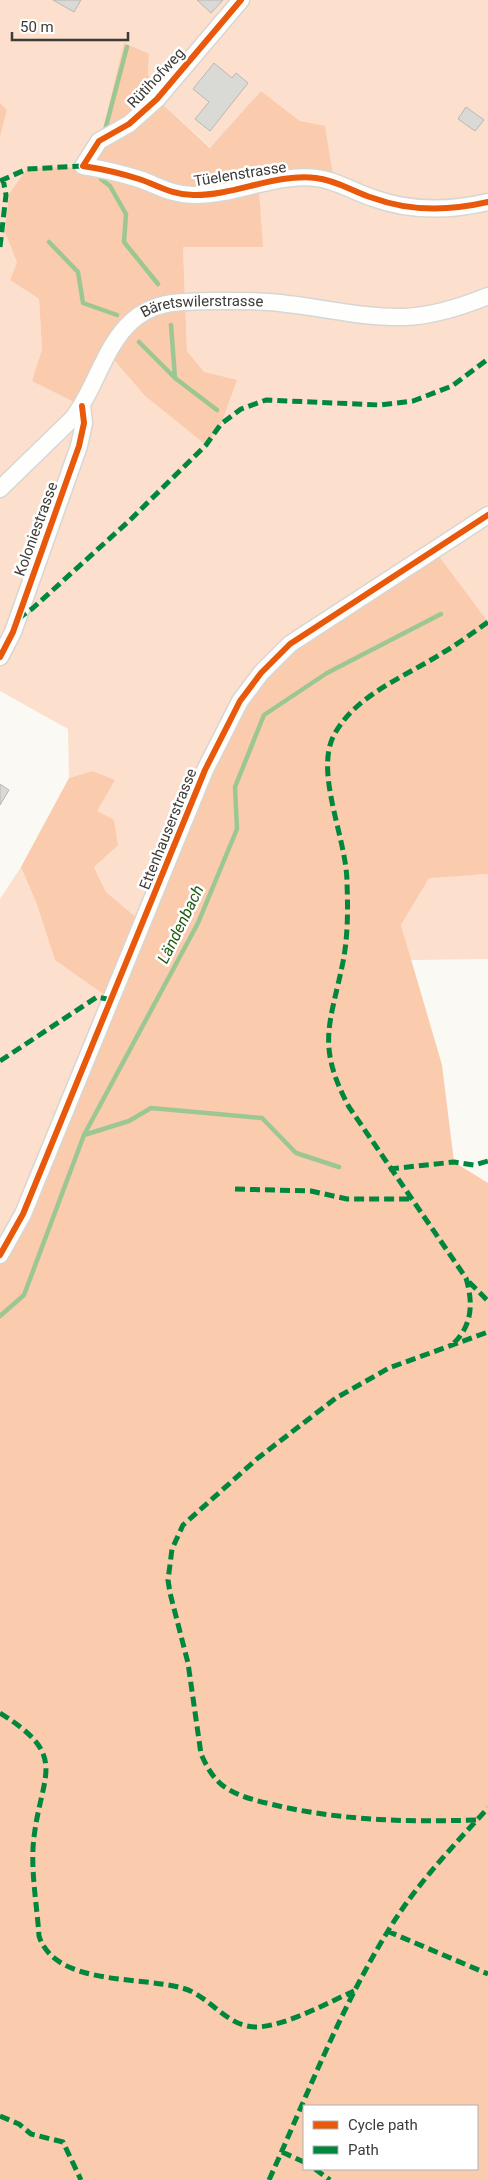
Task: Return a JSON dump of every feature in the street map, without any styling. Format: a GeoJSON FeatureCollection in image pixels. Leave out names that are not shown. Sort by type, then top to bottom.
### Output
{"type":"FeatureCollection","features":[{"type":"Feature","properties":{"kind":"street","name":"Rütihofweg"},"geometry":{"type":"LineString","coordinates":[[84,166],[99,141],[129,124],[157,99],[241,0]]}},
{"type":"Feature","properties":{"kind":"street","name":"Tüelenstrasse"},"geometry":{"type":"LineString","coordinates":[[84,166],[117,172],[172,193],[193,195],[222,192],[300,177],[334,182],[373,198],[406,207],[442,210],[488,202]]}},
{"type":"Feature","properties":{"kind":"street","name":"Bäretswilerstrasse"},"geometry":{"type":"LineString","coordinates":[[0,489],[64,429],[82,406],[110,350],[125,328],[138,316],[162,304],[184,302],[264,302],[374,316],[404,317],[445,311],[488,296]]}},
{"type":"Feature","properties":{"kind":"street","name":"Koloniestrasse"},"geometry":{"type":"LineString","coordinates":[[0,657],[13,632],[79,446],[84,423],[82,406]]}},
{"type":"Feature","properties":{"kind":"street","name":"Ettenhauserstrasse"},"geometry":{"type":"LineString","coordinates":[[0,1255],[27,1205],[205,770],[240,701],[262,673],[290,644],[488,515]]}},
{"type":"Feature","properties":{"kind":"shaded area"},"geometry":{"type":"Polygon","coordinates":[[[0,0],[488,0],[488,622],[143,923],[106,892],[94,866],[97,812],[92,771],[69,778],[68,729],[0,691],[0,182],[11,176],[0,181],[0,137],[7,110],[0,103],[0,0]],[[149,54],[94,168],[17,262],[10,280],[39,299],[42,349],[32,382],[103,346],[145,396],[206,445],[204,372],[187,351],[183,247],[262,247],[258,176],[300,121],[261,91],[211,148],[157,99],[148,74],[149,54]]]}},
{"type":"Feature","properties":{"kind":"shaded area"},"geometry":{"type":"Polygon","coordinates":[[[124,43],[149,54],[148,74],[157,99],[210,148],[261,91],[300,121],[325,126],[334,182],[258,176],[263,247],[183,247],[187,351],[204,372],[237,380],[221,424],[206,445],[145,396],[103,347],[82,406],[32,381],[42,349],[39,299],[10,280],[17,262],[5,232],[9,194],[27,169],[46,167],[94,168],[124,43]]]}},
{"type":"Feature","properties":{"kind":"shaded area"},"geometry":{"type":"Polygon","coordinates":[[[0,103],[7,110],[0,137],[0,103]]]}},
{"type":"Feature","properties":{"kind":"shaded area"},"geometry":{"type":"Polygon","coordinates":[[[435,551],[488,622],[488,874],[429,878],[401,925],[442,1065],[454,1162],[488,1183],[488,2180],[0,2180],[0,1255],[112,1000],[55,960],[38,907],[21,867],[69,778],[92,771],[115,780],[97,811],[114,820],[118,845],[94,867],[106,892],[143,923],[205,770],[261,673],[435,551]]]}},
{"type":"Feature","properties":{"kind":"shaded area"},"geometry":{"type":"Polygon","coordinates":[[[21,867],[38,907],[112,1000],[0,1255],[0,899],[21,867]]]}},
{"type":"Feature","properties":{"kind":"shaded area"},"geometry":{"type":"Polygon","coordinates":[[[488,874],[488,959],[411,960],[401,925],[429,877],[488,874]]]}},
{"type":"Feature","properties":{"kind":"building"},"geometry":{"type":"Polygon","coordinates":[[[53,0],[81,0],[74,12],[53,0]]]}},
{"type":"Feature","properties":{"kind":"building"},"geometry":{"type":"Polygon","coordinates":[[[197,0],[223,0],[211,13],[197,0]]]}},
{"type":"Feature","properties":{"kind":"building"},"geometry":{"type":"Polygon","coordinates":[[[214,63],[232,78],[236,73],[248,83],[210,131],[195,119],[209,102],[193,89],[214,63]]]}},
{"type":"Feature","properties":{"kind":"building"},"geometry":{"type":"Polygon","coordinates":[[[466,107],[484,120],[475,131],[458,119],[466,107]]]}},
{"type":"Feature","properties":{"kind":"building"},"geometry":{"type":"Polygon","coordinates":[[[0,784],[9,790],[0,805],[0,784]]]}},
{"type":"Feature","properties":{"kind":"waterway"},"geometry":{"type":"LineString","coordinates":[[105,130],[127,47]]}},
{"type":"Feature","properties":{"kind":"waterway"},"geometry":{"type":"LineString","coordinates":[[101,179],[110,186],[126,214],[124,242],[158,284]]}},
{"type":"Feature","properties":{"kind":"waterway"},"geometry":{"type":"LineString","coordinates":[[49,242],[78,272],[83,303],[117,315]]}},
{"type":"Feature","properties":{"kind":"waterway"},"geometry":{"type":"LineString","coordinates":[[171,325],[175,378],[217,410]]}},
{"type":"Feature","properties":{"kind":"waterway"},"geometry":{"type":"LineString","coordinates":[[139,342],[175,378]]}},
{"type":"Feature","properties":{"kind":"waterway","name":"Ländenbach"},"geometry":{"type":"LineString","coordinates":[[0,1316],[24,1295],[84,1135],[198,923],[237,829],[235,787],[264,715],[327,673],[441,614]]}},
{"type":"Feature","properties":{"kind":"waterway"},"geometry":{"type":"LineString","coordinates":[[84,1135],[129,1121],[151,1108],[262,1118],[296,1153],[339,1167]]}},
{"type":"Feature","properties":{"kind":"marked path"},"geometry":{"type":"LineString","coordinates":[[0,181],[27,169],[83,166]]}},
{"type":"Feature","properties":{"kind":"marked path"},"geometry":{"type":"LineString","coordinates":[[0,247],[6,195],[3,179]]}},
{"type":"Feature","properties":{"kind":"marked path"},"geometry":{"type":"LineString","coordinates":[[18,619],[33,608],[130,520],[206,445],[221,424],[241,409],[266,400],[380,405],[413,401],[452,386],[488,359]]}},
{"type":"Feature","properties":{"kind":"marked path"},"geometry":{"type":"LineString","coordinates":[[454,1343],[465,1328],[470,1312],[470,1296],[466,1278],[349,1107],[332,1067],[329,1050],[330,1019],[345,952],[348,903],[346,866],[329,787],[328,768],[329,750],[334,735],[355,708],[383,687],[450,649],[488,622]]}},
{"type":"Feature","properties":{"kind":"marked path"},"geometry":{"type":"LineString","coordinates":[[0,1061],[97,997],[112,1000]]}},
{"type":"Feature","properties":{"kind":"marked path"},"geometry":{"type":"LineString","coordinates":[[389,1169],[454,1162],[474,1165],[488,1161]]}},
{"type":"Feature","properties":{"kind":"marked path"},"geometry":{"type":"LineString","coordinates":[[235,1189],[311,1191],[347,1199],[410,1199]]}},
{"type":"Feature","properties":{"kind":"marked path"},"geometry":{"type":"LineString","coordinates":[[469,1282],[488,1301]]}},
{"type":"Feature","properties":{"kind":"marked path"},"geometry":{"type":"LineString","coordinates":[[476,1820],[379,1820],[308,1812],[243,1796],[218,1782],[207,1767],[201,1754],[188,1663],[168,1580],[172,1549],[183,1525],[258,1458],[336,1398],[389,1368],[488,1332]]}},
{"type":"Feature","properties":{"kind":"marked path"},"geometry":{"type":"LineString","coordinates":[[0,1713],[22,1728],[36,1741],[43,1754],[46,1767],[34,1837],[34,1886],[39,1936],[48,1952],[62,1964],[101,1976],[182,1988],[201,1997],[227,2017],[247,2026],[258,2027],[282,2022],[354,1991]]}},
{"type":"Feature","properties":{"kind":"marked path"},"geometry":{"type":"LineString","coordinates":[[269,2180],[339,2022],[388,1931],[422,1882],[488,1808]]}},
{"type":"Feature","properties":{"kind":"marked path"},"geometry":{"type":"LineString","coordinates":[[387,1931],[488,1974]]}},
{"type":"Feature","properties":{"kind":"marked path"},"geometry":{"type":"LineString","coordinates":[[0,2116],[19,2124],[31,2134],[63,2142],[81,2180]]}},
{"type":"Feature","properties":{"kind":"marked path"},"geometry":{"type":"LineString","coordinates":[[282,2152],[303,2162]]}},
{"type":"Feature","properties":{"kind":"marked path"},"geometry":{"type":"LineString","coordinates":[[316,2170],[330,2180]]}},
{"type":"Feature","properties":{"kind":"cycle path"},"geometry":{"type":"LineString","coordinates":[[241,0],[157,99],[129,124],[99,141],[83,166],[125,175],[171,192],[185,195],[224,192],[270,181],[301,177],[323,179],[387,203],[416,208],[459,207],[488,202]]}},
{"type":"Feature","properties":{"kind":"cycle path"},"geometry":{"type":"LineString","coordinates":[[0,657],[13,632],[79,446],[84,423],[82,406]]}},
{"type":"Feature","properties":{"kind":"cycle path"},"geometry":{"type":"LineString","coordinates":[[0,1255],[23,1214],[205,770],[240,701],[261,673],[290,644],[488,515]]}}]}
